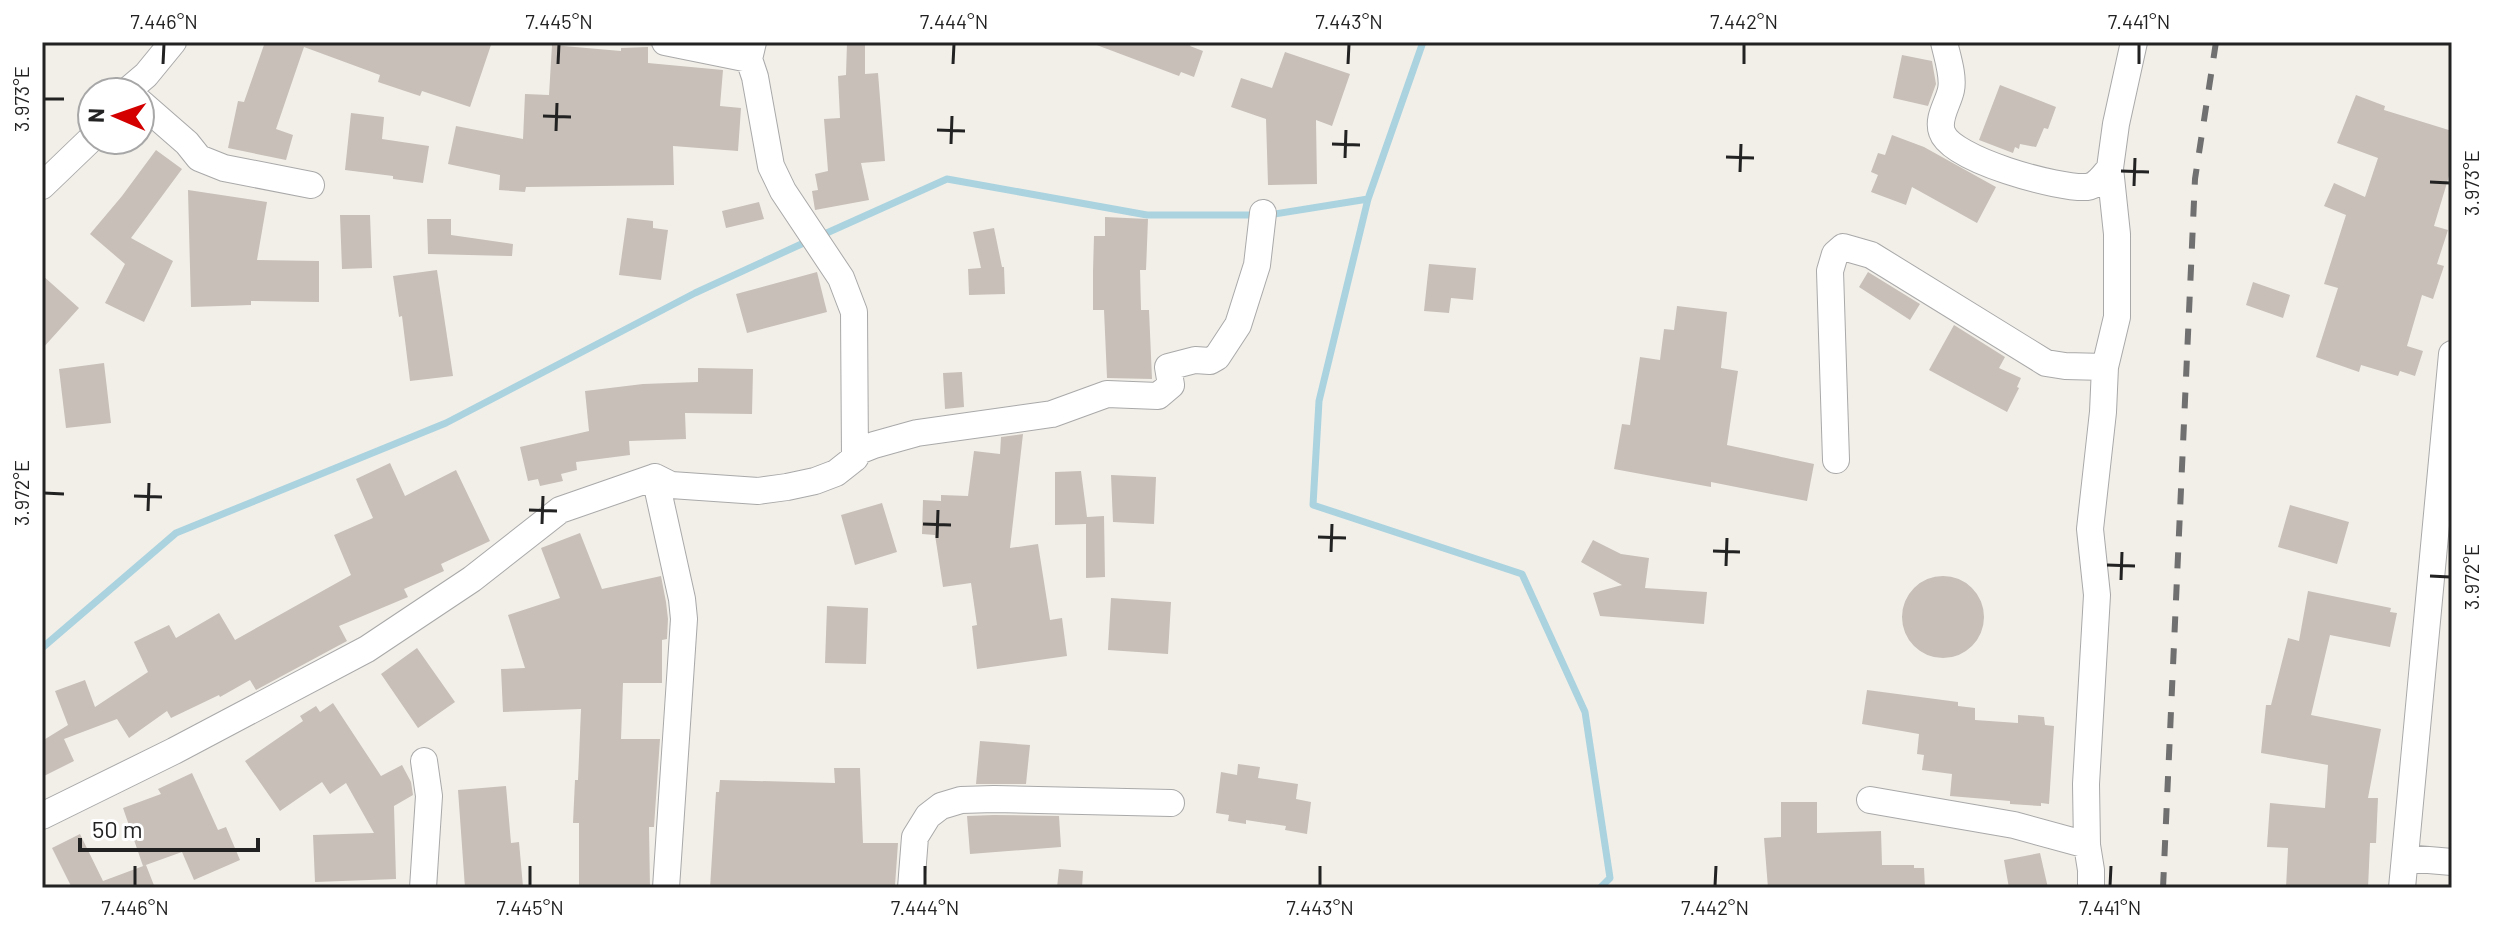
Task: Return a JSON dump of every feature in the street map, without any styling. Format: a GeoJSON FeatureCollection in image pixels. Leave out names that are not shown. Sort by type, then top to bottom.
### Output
{"type":"FeatureCollection","features":[{"type":"Feature","properties":{"kind":"street"},"geometry":{"type":"LineString","coordinates":[[145,76],[173,42]]}},
{"type":"Feature","properties":{"kind":"street"},"geometry":{"type":"LineString","coordinates":[[665,42],[751,51],[776,179],[841,278],[854,312],[855,458]]}},
{"type":"Feature","properties":{"kind":"street"},"geometry":{"type":"LineString","coordinates":[[1944,42],[1952,88],[1941,121],[1942,133],[1961,152],[2025,176],[2081,186],[2096,184],[2110,168]]}},
{"type":"Feature","properties":{"kind":"street"},"geometry":{"type":"LineString","coordinates":[[2091,888],[2086,784],[2097,595],[2090,529],[2105,367],[2117,317],[2117,234],[2110,168],[2134,42]]}},
{"type":"Feature","properties":{"kind":"street"},"geometry":{"type":"LineString","coordinates":[[156,116],[187,143],[199,158],[224,168],[311,185]]}},
{"type":"Feature","properties":{"kind":"street"},"geometry":{"type":"LineString","coordinates":[[42,186],[76,153]]}},
{"type":"Feature","properties":{"kind":"street"},"geometry":{"type":"LineString","coordinates":[[42,816],[174,751],[367,649],[472,579],[560,510],[655,477],[671,485],[758,491],[815,481],[836,473],[859,451],[917,433],[1052,414],[1107,394],[1158,396],[1171,385],[1168,367],[1195,360],[1210,361],[1217,357],[1238,325],[1257,265],[1263,213]]}},
{"type":"Feature","properties":{"kind":"street"},"geometry":{"type":"LineString","coordinates":[[1836,460],[1830,271],[1835,254],[1843,247],[1871,255],[2046,363],[2105,367]]}},
{"type":"Feature","properties":{"kind":"street"},"geometry":{"type":"LineString","coordinates":[[2402,888],[2452,354]]}},
{"type":"Feature","properties":{"kind":"street"},"geometry":{"type":"LineString","coordinates":[[655,477],[684,619],[666,888]]}},
{"type":"Feature","properties":{"kind":"street"},"geometry":{"type":"LineString","coordinates":[[423,888],[429,796],[424,761]]}},
{"type":"Feature","properties":{"kind":"street"},"geometry":{"type":"LineString","coordinates":[[911,888],[915,837],[928,816],[941,806],[961,800],[994,799],[1171,803]]}},
{"type":"Feature","properties":{"kind":"street"},"geometry":{"type":"LineString","coordinates":[[1870,800],[2014,825],[2087,845]]}},
{"type":"Feature","properties":{"kind":"street"},"geometry":{"type":"LineString","coordinates":[[2405,858],[2452,862]]}},
{"type":"Feature","properties":{"kind":"building"},"geometry":{"type":"Polygon","coordinates":[[[265,42],[492,42],[470,107],[422,91],[420,96],[378,82],[380,75],[304,47],[276,129],[293,135],[286,160],[228,148],[238,101],[244,102],[265,42]]]}},
{"type":"Feature","properties":{"kind":"building"},"geometry":{"type":"Polygon","coordinates":[[[847,42],[865,42],[865,74],[878,73],[885,161],[861,163],[869,200],[815,210],[812,191],[818,190],[815,174],[828,171],[824,119],[840,118],[838,76],[846,75],[847,42]]]}},
{"type":"Feature","properties":{"kind":"building"},"geometry":{"type":"Polygon","coordinates":[[[1094,42],[1192,42],[1190,46],[1203,51],[1194,77],[1181,72],[1179,76],[1094,42]]]}},
{"type":"Feature","properties":{"kind":"building"},"geometry":{"type":"Polygon","coordinates":[[[552,45],[621,51],[621,48],[648,47],[648,63],[723,70],[720,106],[741,108],[738,151],[673,146],[674,185],[526,187],[525,192],[499,190],[500,175],[448,164],[456,126],[523,139],[525,94],[549,95],[552,45]]]}},
{"type":"Feature","properties":{"kind":"building"},"geometry":{"type":"Polygon","coordinates":[[[1285,52],[1350,74],[1332,126],[1316,120],[1317,184],[1268,185],[1266,119],[1231,107],[1241,78],[1272,88],[1285,52]]]}},
{"type":"Feature","properties":{"kind":"building"},"geometry":{"type":"Polygon","coordinates":[[[1902,55],[1932,61],[1936,84],[1928,106],[1893,98],[1902,55]]]}},
{"type":"Feature","properties":{"kind":"building"},"geometry":{"type":"Polygon","coordinates":[[[2000,85],[2056,107],[2048,129],[2044,128],[2036,147],[2020,144],[2013,153],[1979,140],[2000,85]]]}},
{"type":"Feature","properties":{"kind":"building"},"geometry":{"type":"Polygon","coordinates":[[[2356,95],[2385,106],[2384,110],[2452,131],[2452,166],[2434,226],[2448,230],[2437,264],[2444,266],[2433,299],[2422,295],[2407,346],[2423,351],[2415,376],[2400,371],[2398,376],[2361,365],[2359,372],[2316,357],[2338,288],[2324,284],[2346,215],[2324,206],[2334,183],[2365,197],[2378,158],[2337,143],[2356,95]]]}},
{"type":"Feature","properties":{"kind":"building"},"geometry":{"type":"Polygon","coordinates":[[[351,113],[384,117],[382,139],[429,146],[423,183],[345,170],[351,113]]]}},
{"type":"Feature","properties":{"kind":"building"},"geometry":{"type":"Polygon","coordinates":[[[1892,135],[1924,147],[1996,187],[1977,223],[1912,187],[1906,205],[1871,192],[1878,175],[1871,172],[1878,153],[1885,155],[1892,135]]]}},
{"type":"Feature","properties":{"kind":"building"},"geometry":{"type":"Polygon","coordinates":[[[156,150],[182,169],[131,238],[173,261],[144,322],[105,303],[125,264],[90,234],[152,156],[156,156],[156,150]]]}},
{"type":"Feature","properties":{"kind":"building"},"geometry":{"type":"Polygon","coordinates":[[[188,190],[267,202],[257,260],[319,261],[319,302],[251,301],[251,305],[191,307],[188,190]]]}},
{"type":"Feature","properties":{"kind":"building"},"geometry":{"type":"Polygon","coordinates":[[[759,202],[764,219],[726,228],[722,211],[759,202]]]}},
{"type":"Feature","properties":{"kind":"building"},"geometry":{"type":"Polygon","coordinates":[[[340,215],[370,215],[372,268],[342,269],[340,215]]]}},
{"type":"Feature","properties":{"kind":"building"},"geometry":{"type":"Polygon","coordinates":[[[1105,217],[1148,219],[1146,270],[1140,270],[1141,310],[1149,310],[1152,379],[1107,378],[1104,310],[1093,310],[1094,236],[1105,236],[1105,217]]]}},
{"type":"Feature","properties":{"kind":"building"},"geometry":{"type":"Polygon","coordinates":[[[627,218],[653,221],[653,228],[668,230],[661,280],[619,275],[627,218]]]}},
{"type":"Feature","properties":{"kind":"building"},"geometry":{"type":"Polygon","coordinates":[[[427,219],[451,219],[451,235],[513,244],[512,256],[428,254],[427,219]]]}},
{"type":"Feature","properties":{"kind":"building"},"geometry":{"type":"Polygon","coordinates":[[[994,228],[1004,267],[1005,294],[969,295],[968,269],[981,268],[973,232],[994,228]]]}},
{"type":"Feature","properties":{"kind":"building"},"geometry":{"type":"Polygon","coordinates":[[[1429,264],[1476,268],[1473,300],[1451,298],[1449,313],[1424,311],[1429,264]]]}},
{"type":"Feature","properties":{"kind":"building"},"geometry":{"type":"Polygon","coordinates":[[[437,270],[453,376],[410,381],[402,316],[399,317],[393,276],[437,270]]]}},
{"type":"Feature","properties":{"kind":"building"},"geometry":{"type":"Polygon","coordinates":[[[817,272],[827,312],[747,333],[736,294],[817,272]]]}},
{"type":"Feature","properties":{"kind":"building"},"geometry":{"type":"Polygon","coordinates":[[[1868,272],[1920,304],[1910,320],[1859,287],[1868,272]]]}},
{"type":"Feature","properties":{"kind":"building"},"geometry":{"type":"Polygon","coordinates":[[[42,275],[79,308],[42,349],[42,275]]]}},
{"type":"Feature","properties":{"kind":"building"},"geometry":{"type":"Polygon","coordinates":[[[2253,282],[2290,295],[2283,318],[2246,305],[2253,282]]]}},
{"type":"Feature","properties":{"kind":"building"},"geometry":{"type":"Polygon","coordinates":[[[1677,306],[1727,312],[1721,368],[1738,371],[1727,445],[1814,464],[1807,501],[1711,482],[1711,487],[1614,469],[1622,424],[1630,425],[1640,357],[1660,360],[1664,329],[1674,330],[1677,306]]]}},
{"type":"Feature","properties":{"kind":"building"},"geometry":{"type":"Polygon","coordinates":[[[1954,325],[2005,357],[1999,368],[2021,378],[2007,412],[1929,370],[1954,325]]]}},
{"type":"Feature","properties":{"kind":"building"},"geometry":{"type":"Polygon","coordinates":[[[104,363],[111,423],[66,428],[59,369],[104,363]]]}},
{"type":"Feature","properties":{"kind":"building"},"geometry":{"type":"Polygon","coordinates":[[[698,368],[753,369],[752,414],[685,413],[686,439],[629,441],[630,455],[576,462],[577,470],[561,474],[563,481],[540,486],[538,479],[528,481],[520,447],[589,431],[585,391],[698,382],[698,368]]]}},
{"type":"Feature","properties":{"kind":"building"},"geometry":{"type":"Polygon","coordinates":[[[962,372],[964,407],[945,409],[943,373],[962,372]]]}},
{"type":"Feature","properties":{"kind":"building"},"geometry":{"type":"Polygon","coordinates":[[[1023,434],[1010,548],[1038,544],[1050,620],[1062,618],[1067,656],[977,669],[972,626],[977,625],[971,583],[943,587],[935,535],[922,534],[923,500],[941,501],[941,495],[968,496],[974,451],[1000,454],[1001,437],[1023,434]]]}},
{"type":"Feature","properties":{"kind":"building"},"geometry":{"type":"Polygon","coordinates":[[[390,463],[405,496],[456,470],[490,541],[441,564],[444,571],[404,589],[408,597],[339,626],[347,641],[256,690],[250,680],[171,718],[167,711],[129,738],[117,719],[64,739],[74,761],[42,777],[42,741],[68,725],[55,691],[85,680],[95,707],[148,672],[134,642],[169,625],[176,638],[219,613],[235,640],[351,575],[334,535],[373,518],[356,479],[390,463]]]}},
{"type":"Feature","properties":{"kind":"building"},"geometry":{"type":"Polygon","coordinates":[[[1081,471],[1087,517],[1104,516],[1105,577],[1086,578],[1086,524],[1055,525],[1055,472],[1081,471]]]}},
{"type":"Feature","properties":{"kind":"building"},"geometry":{"type":"Polygon","coordinates":[[[1111,475],[1156,477],[1154,524],[1113,522],[1111,475]]]}},
{"type":"Feature","properties":{"kind":"building"},"geometry":{"type":"Polygon","coordinates":[[[882,503],[897,552],[855,565],[841,515],[882,503]]]}},
{"type":"Feature","properties":{"kind":"building"},"geometry":{"type":"Polygon","coordinates":[[[2290,505],[2349,522],[2337,564],[2278,547],[2290,505]]]}},
{"type":"Feature","properties":{"kind":"building"},"geometry":{"type":"Polygon","coordinates":[[[580,533],[602,589],[661,576],[668,619],[667,639],[662,640],[662,683],[623,683],[621,739],[660,739],[654,827],[649,827],[650,888],[579,888],[579,823],[573,823],[581,709],[503,712],[501,669],[525,668],[508,615],[560,598],[541,548],[580,533]]]}},
{"type":"Feature","properties":{"kind":"building"},"geometry":{"type":"Polygon","coordinates":[[[1593,540],[1621,554],[1649,558],[1645,588],[1707,592],[1704,624],[1600,616],[1593,593],[1622,585],[1581,562],[1593,540]]]}},
{"type":"Feature","properties":{"kind":"building"},"geometry":{"type":"Polygon","coordinates":[[[1935,576],[1951,576],[1966,583],[1977,594],[1984,617],[1981,633],[1972,646],[1951,658],[1935,658],[1920,651],[1909,640],[1902,625],[1902,609],[1909,594],[1920,583],[1935,576]]]}},
{"type":"Feature","properties":{"kind":"building"},"geometry":{"type":"Polygon","coordinates":[[[2308,591],[2391,608],[2390,612],[2397,613],[2390,647],[2330,635],[2311,715],[2381,729],[2368,798],[2378,798],[2376,843],[2370,843],[2368,888],[2286,888],[2288,848],[2267,847],[2270,803],[2325,808],[2328,765],[2261,753],[2266,705],[2271,705],[2288,638],[2299,641],[2308,591]]]}},
{"type":"Feature","properties":{"kind":"building"},"geometry":{"type":"Polygon","coordinates":[[[1111,598],[1171,602],[1168,654],[1108,650],[1111,598]]]}},
{"type":"Feature","properties":{"kind":"building"},"geometry":{"type":"Polygon","coordinates":[[[827,606],[868,608],[866,664],[825,663],[827,606]]]}},
{"type":"Feature","properties":{"kind":"building"},"geometry":{"type":"Polygon","coordinates":[[[417,648],[455,702],[418,728],[381,674],[417,648]]]}},
{"type":"Feature","properties":{"kind":"building"},"geometry":{"type":"Polygon","coordinates":[[[1867,690],[1958,702],[1958,706],[1975,708],[1975,720],[2018,723],[2018,715],[2044,717],[2045,725],[2054,726],[2049,804],[2010,804],[2010,801],[1950,796],[1952,774],[1922,770],[1924,755],[1917,754],[1919,734],[1862,724],[1867,690]]]}},
{"type":"Feature","properties":{"kind":"building"},"geometry":{"type":"Polygon","coordinates":[[[333,703],[381,776],[402,765],[411,782],[413,795],[394,806],[396,879],[315,882],[313,835],[374,833],[346,783],[330,794],[322,782],[280,811],[245,761],[303,721],[300,716],[316,706],[320,712],[333,703]]]}},
{"type":"Feature","properties":{"kind":"building"},"geometry":{"type":"Polygon","coordinates":[[[980,741],[1030,745],[1026,784],[976,784],[980,741]]]}},
{"type":"Feature","properties":{"kind":"building"},"geometry":{"type":"Polygon","coordinates":[[[1238,764],[1260,767],[1258,778],[1298,784],[1296,799],[1311,802],[1307,834],[1285,830],[1286,826],[1246,820],[1246,824],[1228,821],[1229,815],[1216,813],[1221,772],[1237,775],[1238,764]]]}},
{"type":"Feature","properties":{"kind":"building"},"geometry":{"type":"Polygon","coordinates":[[[834,768],[860,768],[863,843],[898,843],[895,886],[710,888],[716,792],[719,792],[720,780],[835,783],[834,768]]]}},
{"type":"Feature","properties":{"kind":"building"},"geometry":{"type":"Polygon","coordinates":[[[192,773],[218,830],[226,827],[240,860],[194,880],[182,852],[143,866],[123,808],[161,794],[158,789],[192,773]]]}},
{"type":"Feature","properties":{"kind":"building"},"geometry":{"type":"Polygon","coordinates":[[[506,786],[511,843],[519,842],[523,887],[465,888],[458,790],[506,786]]]}},
{"type":"Feature","properties":{"kind":"building"},"geometry":{"type":"Polygon","coordinates":[[[1781,802],[1817,802],[1817,833],[1881,831],[1882,865],[1924,868],[1925,888],[1768,888],[1764,838],[1781,837],[1781,802]]]}},
{"type":"Feature","properties":{"kind":"building"},"geometry":{"type":"Polygon","coordinates":[[[967,816],[1059,816],[1061,847],[970,854],[967,816]]]}},
{"type":"Feature","properties":{"kind":"building"},"geometry":{"type":"Polygon","coordinates":[[[80,834],[103,881],[146,865],[155,888],[72,888],[52,848],[80,834]]]}},
{"type":"Feature","properties":{"kind":"building"},"geometry":{"type":"Polygon","coordinates":[[[2040,853],[2048,888],[2009,888],[2004,860],[2040,853]]]}},
{"type":"Feature","properties":{"kind":"building"},"geometry":{"type":"Polygon","coordinates":[[[1059,869],[1083,871],[1082,888],[1057,888],[1059,869]]]}},
{"type":"Feature","properties":{"kind":"waterway"},"geometry":{"type":"LineString","coordinates":[[1423,42],[1368,199],[1319,401],[1313,505],[1522,574],[1585,712],[1610,878],[1600,888]]}},
{"type":"Feature","properties":{"kind":"waterway"},"geometry":{"type":"LineString","coordinates":[[820,236],[947,179],[1147,215],[1256,215]]}},
{"type":"Feature","properties":{"kind":"waterway"},"geometry":{"type":"LineString","coordinates":[[1268,215],[1368,199]]}},
{"type":"Feature","properties":{"kind":"waterway"},"geometry":{"type":"LineString","coordinates":[[42,648],[176,533],[446,423],[695,293],[808,241]]}},
{"type":"Feature","properties":{"kind":"railway"},"geometry":{"type":"LineString","coordinates":[[2163,888],[2195,179],[2216,42]]}}]}
